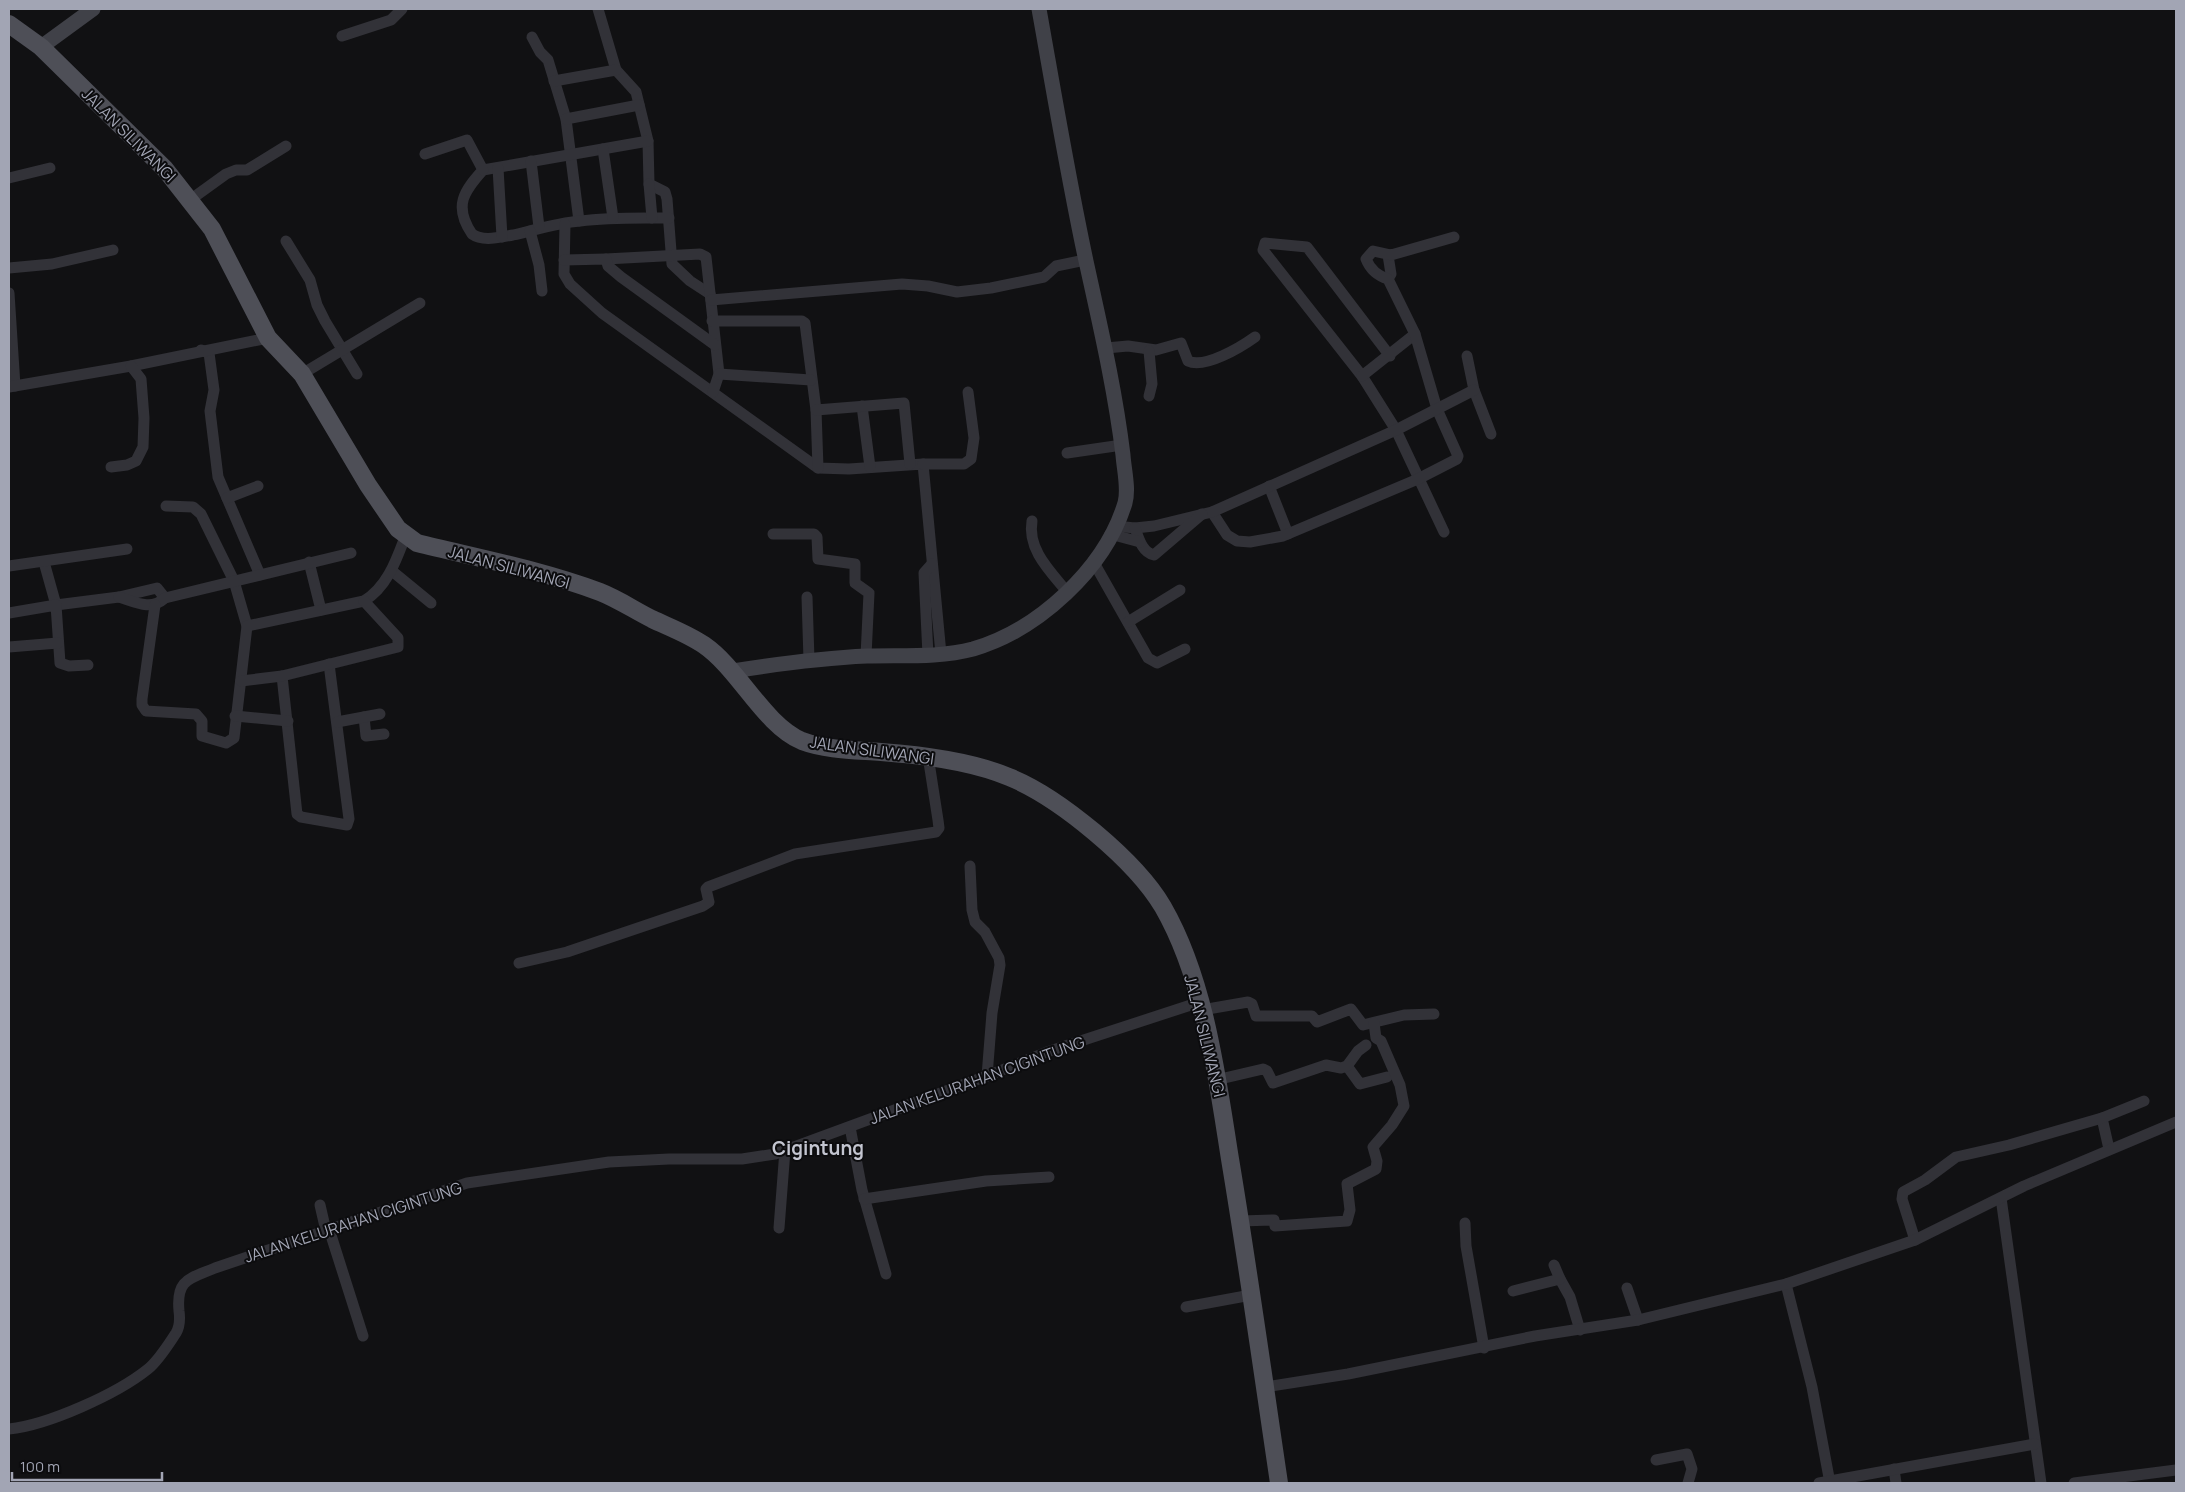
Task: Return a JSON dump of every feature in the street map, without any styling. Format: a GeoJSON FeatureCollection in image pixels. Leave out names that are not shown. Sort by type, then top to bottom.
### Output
{"type":"FeatureCollection","features":[{"type":"Feature","properties":{"kind":"main road","name":"JALAN SILIWANGI"},"geometry":{"type":"LineString","coordinates":[[9,24],[41,48],[165,169],[190,200],[212,229],[268,338],[302,374],[368,484],[405,537],[417,543],[517,568],[597,591],[700,643],[732,671],[783,729],[805,742],[830,748],[928,756],[1010,777],[1043,794],[1106,843],[1146,884],[1162,905],[1177,936],[1201,1006],[1216,1080],[1240,1221],[1280,1483]]}},
{"type":"Feature","properties":{"kind":"street"},"geometry":{"type":"LineString","coordinates":[[41,48],[94,9]]}},
{"type":"Feature","properties":{"kind":"street"},"geometry":{"type":"LineString","coordinates":[[342,36],[391,20],[402,9]]}},
{"type":"Feature","properties":{"kind":"street"},"geometry":{"type":"LineString","coordinates":[[598,9],[616,70],[636,92],[648,141],[652,218]]}},
{"type":"Feature","properties":{"kind":"street"},"geometry":{"type":"LineString","coordinates":[[732,671],[809,660],[934,654],[975,648],[1046,612],[1068,593],[1094,561],[1113,530],[1126,501],[1122,445],[1106,348],[1085,260],[1039,9]]}},
{"type":"Feature","properties":{"kind":"street"},"geometry":{"type":"LineString","coordinates":[[532,37],[540,52],[548,60],[566,119],[579,221]]}},
{"type":"Feature","properties":{"kind":"street"},"geometry":{"type":"LineString","coordinates":[[554,81],[616,70]]}},
{"type":"Feature","properties":{"kind":"street"},"geometry":{"type":"LineString","coordinates":[[566,119],[639,105]]}},
{"type":"Feature","properties":{"kind":"street"},"geometry":{"type":"LineString","coordinates":[[425,154],[467,140],[484,170]]}},
{"type":"Feature","properties":{"kind":"street"},"geometry":{"type":"LineString","coordinates":[[648,141],[484,170],[466,188],[463,197],[463,210],[469,231],[476,237],[502,237],[579,221],[613,218],[669,218]]}},
{"type":"Feature","properties":{"kind":"street"},"geometry":{"type":"LineString","coordinates":[[190,200],[226,174],[236,170],[247,170],[286,146]]}},
{"type":"Feature","properties":{"kind":"street"},"geometry":{"type":"LineString","coordinates":[[603,149],[613,218]]}},
{"type":"Feature","properties":{"kind":"street"},"geometry":{"type":"LineString","coordinates":[[531,161],[535,229],[542,291]]}},
{"type":"Feature","properties":{"kind":"street"},"geometry":{"type":"LineString","coordinates":[[9,178],[50,168]]}},
{"type":"Feature","properties":{"kind":"street"},"geometry":{"type":"LineString","coordinates":[[498,168],[502,237]]}},
{"type":"Feature","properties":{"kind":"street"},"geometry":{"type":"LineString","coordinates":[[649,184],[665,192],[669,208],[672,264],[710,297],[902,284],[966,291],[1035,280],[1044,277],[1056,266],[1085,260]]}},
{"type":"Feature","properties":{"kind":"street"},"geometry":{"type":"LineString","coordinates":[[565,224],[564,274],[582,296],[602,313],[818,468],[848,469],[910,464],[964,464],[971,459],[974,438],[968,392]]}},
{"type":"Feature","properties":{"kind":"street"},"geometry":{"type":"LineString","coordinates":[[1207,513],[1227,535],[1237,541],[1250,542],[1288,534],[1418,479],[1458,457],[1437,409],[1414,334],[1388,279],[1381,277],[1372,269],[1366,259],[1369,253],[1373,252],[1388,255],[1454,237]]}},
{"type":"Feature","properties":{"kind":"street"},"geometry":{"type":"LineString","coordinates":[[286,241],[310,280],[317,305],[357,374]]}},
{"type":"Feature","properties":{"kind":"street"},"geometry":{"type":"LineString","coordinates":[[1390,356],[1307,247],[1265,243],[1263,250],[1362,376],[1396,430],[1444,532]]}},
{"type":"Feature","properties":{"kind":"street"},"geometry":{"type":"LineString","coordinates":[[9,268],[52,264],[113,250]]}},
{"type":"Feature","properties":{"kind":"street"},"geometry":{"type":"LineString","coordinates":[[564,260],[606,260],[700,254],[706,257],[719,374],[713,392]]}},
{"type":"Feature","properties":{"kind":"street"},"geometry":{"type":"LineString","coordinates":[[1388,255],[1391,274],[1388,279]]}},
{"type":"Feature","properties":{"kind":"street"},"geometry":{"type":"LineString","coordinates":[[606,260],[608,266],[621,277],[715,345]]}},
{"type":"Feature","properties":{"kind":"street"},"geometry":{"type":"LineString","coordinates":[[9,293],[12,386],[131,366],[201,350],[268,338]]}},
{"type":"Feature","properties":{"kind":"street"},"geometry":{"type":"LineString","coordinates":[[302,374],[342,348],[420,303]]}},
{"type":"Feature","properties":{"kind":"street"},"geometry":{"type":"LineString","coordinates":[[712,321],[804,322],[816,410],[818,468]]}},
{"type":"Feature","properties":{"kind":"street"},"geometry":{"type":"LineString","coordinates":[[1362,376],[1390,356],[1414,334]]}},
{"type":"Feature","properties":{"kind":"street"},"geometry":{"type":"LineString","coordinates":[[1106,348],[1128,346],[1149,351],[1181,343],[1188,361],[1196,363],[1236,351],[1255,337]]}},
{"type":"Feature","properties":{"kind":"street"},"geometry":{"type":"LineString","coordinates":[[201,350],[209,353],[214,390],[210,411],[218,477],[260,575]]}},
{"type":"Feature","properties":{"kind":"street"},"geometry":{"type":"LineString","coordinates":[[1148,396],[1152,384],[1149,351]]}},
{"type":"Feature","properties":{"kind":"street"},"geometry":{"type":"LineString","coordinates":[[1466,356],[1474,390],[1491,434]]}},
{"type":"Feature","properties":{"kind":"street"},"geometry":{"type":"LineString","coordinates":[[111,467],[127,465],[136,461],[143,447],[144,418],[141,379],[131,366]]}},
{"type":"Feature","properties":{"kind":"street"},"geometry":{"type":"LineString","coordinates":[[719,374],[811,380]]}},
{"type":"Feature","properties":{"kind":"street"},"geometry":{"type":"LineString","coordinates":[[1113,530],[1154,526],[1207,513],[1396,430],[1474,390]]}},
{"type":"Feature","properties":{"kind":"street"},"geometry":{"type":"LineString","coordinates":[[816,410],[904,404],[910,464]]}},
{"type":"Feature","properties":{"kind":"street"},"geometry":{"type":"LineString","coordinates":[[862,406],[870,467]]}},
{"type":"Feature","properties":{"kind":"street"},"geometry":{"type":"LineString","coordinates":[[1067,453],[1122,445]]}},
{"type":"Feature","properties":{"kind":"street"},"geometry":{"type":"LineString","coordinates":[[923,464],[932,564],[934,654]]}},
{"type":"Feature","properties":{"kind":"street"},"geometry":{"type":"LineString","coordinates":[[227,498],[258,486]]}},
{"type":"Feature","properties":{"kind":"street"},"geometry":{"type":"LineString","coordinates":[[1269,486],[1288,534]]}},
{"type":"Feature","properties":{"kind":"street"},"geometry":{"type":"LineString","coordinates":[[155,605],[142,699],[143,708],[146,711],[196,714],[202,721],[202,736],[226,743],[234,738],[235,716],[248,626],[234,581],[198,510],[186,506],[166,506]]}},
{"type":"Feature","properties":{"kind":"street"},"geometry":{"type":"LineString","coordinates":[[1135,528],[1140,542],[1148,553],[1157,554],[1207,513]]}},
{"type":"Feature","properties":{"kind":"street"},"geometry":{"type":"LineString","coordinates":[[1032,521],[1031,530],[1034,546],[1068,593]]}},
{"type":"Feature","properties":{"kind":"street"},"geometry":{"type":"LineString","coordinates":[[1113,530],[1140,542]]}},
{"type":"Feature","properties":{"kind":"street"},"geometry":{"type":"LineString","coordinates":[[773,534],[814,534],[817,537],[818,559],[854,564],[855,583],[869,594],[866,656]]}},
{"type":"Feature","properties":{"kind":"street"},"geometry":{"type":"LineString","coordinates":[[248,626],[364,601],[371,597],[392,571],[405,537]]}},
{"type":"Feature","properties":{"kind":"street"},"geometry":{"type":"LineString","coordinates":[[9,566],[127,548]]}},
{"type":"Feature","properties":{"kind":"street"},"geometry":{"type":"LineString","coordinates":[[119,597],[148,606],[155,605],[165,598],[351,553]]}},
{"type":"Feature","properties":{"kind":"street"},"geometry":{"type":"LineString","coordinates":[[1094,561],[1148,658],[1153,662],[1160,662],[1185,648]]}},
{"type":"Feature","properties":{"kind":"street"},"geometry":{"type":"LineString","coordinates":[[44,562],[56,606],[58,658],[64,665],[88,665]]}},
{"type":"Feature","properties":{"kind":"street"},"geometry":{"type":"LineString","coordinates":[[309,562],[322,610]]}},
{"type":"Feature","properties":{"kind":"street"},"geometry":{"type":"LineString","coordinates":[[392,571],[431,602]]}},
{"type":"Feature","properties":{"kind":"street"},"geometry":{"type":"LineString","coordinates":[[9,613],[119,597],[157,588],[165,598]]}},
{"type":"Feature","properties":{"kind":"street"},"geometry":{"type":"LineString","coordinates":[[1128,622],[1180,590]]}},
{"type":"Feature","properties":{"kind":"street"},"geometry":{"type":"LineString","coordinates":[[807,597],[809,660]]}},
{"type":"Feature","properties":{"kind":"street"},"geometry":{"type":"LineString","coordinates":[[241,681],[282,676],[398,647],[400,643],[398,638],[364,601]]}},
{"type":"Feature","properties":{"kind":"street"},"geometry":{"type":"LineString","coordinates":[[9,646],[58,644]]}},
{"type":"Feature","properties":{"kind":"street"},"geometry":{"type":"LineString","coordinates":[[282,676],[297,814],[301,818],[347,825],[349,819],[329,664]]}},
{"type":"Feature","properties":{"kind":"street"},"geometry":{"type":"LineString","coordinates":[[337,722],[380,714]]}},
{"type":"Feature","properties":{"kind":"street"},"geometry":{"type":"LineString","coordinates":[[235,716],[288,721]]}},
{"type":"Feature","properties":{"kind":"street"},"geometry":{"type":"LineString","coordinates":[[364,717],[366,736],[384,734]]}},
{"type":"Feature","properties":{"kind":"street"},"geometry":{"type":"LineString","coordinates":[[519,962],[567,952],[703,906],[709,902],[706,889],[708,886],[786,857],[936,832],[939,828],[928,756]]}},
{"type":"Feature","properties":{"kind":"street"},"geometry":{"type":"LineString","coordinates":[[970,866],[972,910],[975,922],[985,932],[999,958],[1000,965],[992,1013],[987,1076]]}},
{"type":"Feature","properties":{"kind":"street","name":"JALAN KELURAHAN CIGINTUNG"},"geometry":{"type":"LineString","coordinates":[[9,1429],[54,1418],[113,1390],[148,1369],[177,1331],[180,1320],[178,1293],[180,1287],[187,1281],[215,1268],[467,1183],[609,1162],[669,1159],[742,1159],[775,1154],[1047,1052],[1201,1006],[1248,1002],[1252,1004],[1256,1016],[1312,1016],[1317,1022],[1351,1009],[1362,1024],[1374,1023]]}},
{"type":"Feature","properties":{"kind":"street"},"geometry":{"type":"LineString","coordinates":[[1240,1221],[1274,1220],[1275,1226],[1347,1221],[1350,1210],[1346,1185],[1377,1168],[1373,1147],[1392,1125],[1404,1106],[1400,1085],[1381,1041],[1376,1038],[1374,1023],[1404,1015],[1434,1014]]}},
{"type":"Feature","properties":{"kind":"street"},"geometry":{"type":"LineString","coordinates":[[1216,1080],[1263,1069],[1267,1071],[1273,1083],[1326,1065],[1340,1068],[1347,1066],[1358,1051],[1366,1045]]}},
{"type":"Feature","properties":{"kind":"street"},"geometry":{"type":"LineString","coordinates":[[1347,1066],[1360,1084],[1387,1077]]}},
{"type":"Feature","properties":{"kind":"street"},"geometry":{"type":"LineString","coordinates":[[1915,1240],[1902,1199],[1903,1192],[1925,1180],[1950,1160],[2102,1118],[2144,1101]]}},
{"type":"Feature","properties":{"kind":"street"},"geometry":{"type":"LineString","coordinates":[[2102,1118],[2109,1149]]}},
{"type":"Feature","properties":{"kind":"street"},"geometry":{"type":"LineString","coordinates":[[1265,1387],[1348,1374],[1638,1320],[1786,1284],[1915,1240],[2001,1198],[2109,1149],[2176,1122]]}},
{"type":"Feature","properties":{"kind":"street"},"geometry":{"type":"LineString","coordinates":[[850,1127],[864,1199],[886,1274]]}},
{"type":"Feature","properties":{"kind":"street"},"geometry":{"type":"LineString","coordinates":[[778,1228],[786,1150]]}},
{"type":"Feature","properties":{"kind":"street"},"geometry":{"type":"LineString","coordinates":[[864,1199],[986,1181],[1049,1177]]}},
{"type":"Feature","properties":{"kind":"street"},"geometry":{"type":"LineString","coordinates":[[2001,1198],[2041,1483]]}},
{"type":"Feature","properties":{"kind":"street"},"geometry":{"type":"LineString","coordinates":[[320,1205],[363,1336]]}},
{"type":"Feature","properties":{"kind":"street"},"geometry":{"type":"LineString","coordinates":[[1465,1223],[1466,1246],[1484,1348]]}},
{"type":"Feature","properties":{"kind":"street"},"geometry":{"type":"LineString","coordinates":[[1554,1265],[1570,1297],[1580,1330]]}},
{"type":"Feature","properties":{"kind":"street"},"geometry":{"type":"LineString","coordinates":[[1513,1291],[1560,1279]]}},
{"type":"Feature","properties":{"kind":"street"},"geometry":{"type":"LineString","coordinates":[[1786,1284],[1812,1387],[1826,1482],[2035,1444]]}},
{"type":"Feature","properties":{"kind":"street"},"geometry":{"type":"LineString","coordinates":[[1627,1288],[1638,1320]]}},
{"type":"Feature","properties":{"kind":"street"},"geometry":{"type":"LineString","coordinates":[[1186,1307],[1251,1295]]}},
{"type":"Feature","properties":{"kind":"street"},"geometry":{"type":"LineString","coordinates":[[1656,1460],[1687,1454],[1692,1469],[1688,1483]]}},
{"type":"Feature","properties":{"kind":"street"},"geometry":{"type":"LineString","coordinates":[[1894,1469],[1896,1483]]}},
{"type":"Feature","properties":{"kind":"street"},"geometry":{"type":"LineString","coordinates":[[2074,1483],[2176,1470]]}},
{"type":"Feature","properties":{"kind":"district","name":"Cigintung"},"geometry":{"type":"Point","coordinates":[818,1148]}}]}
